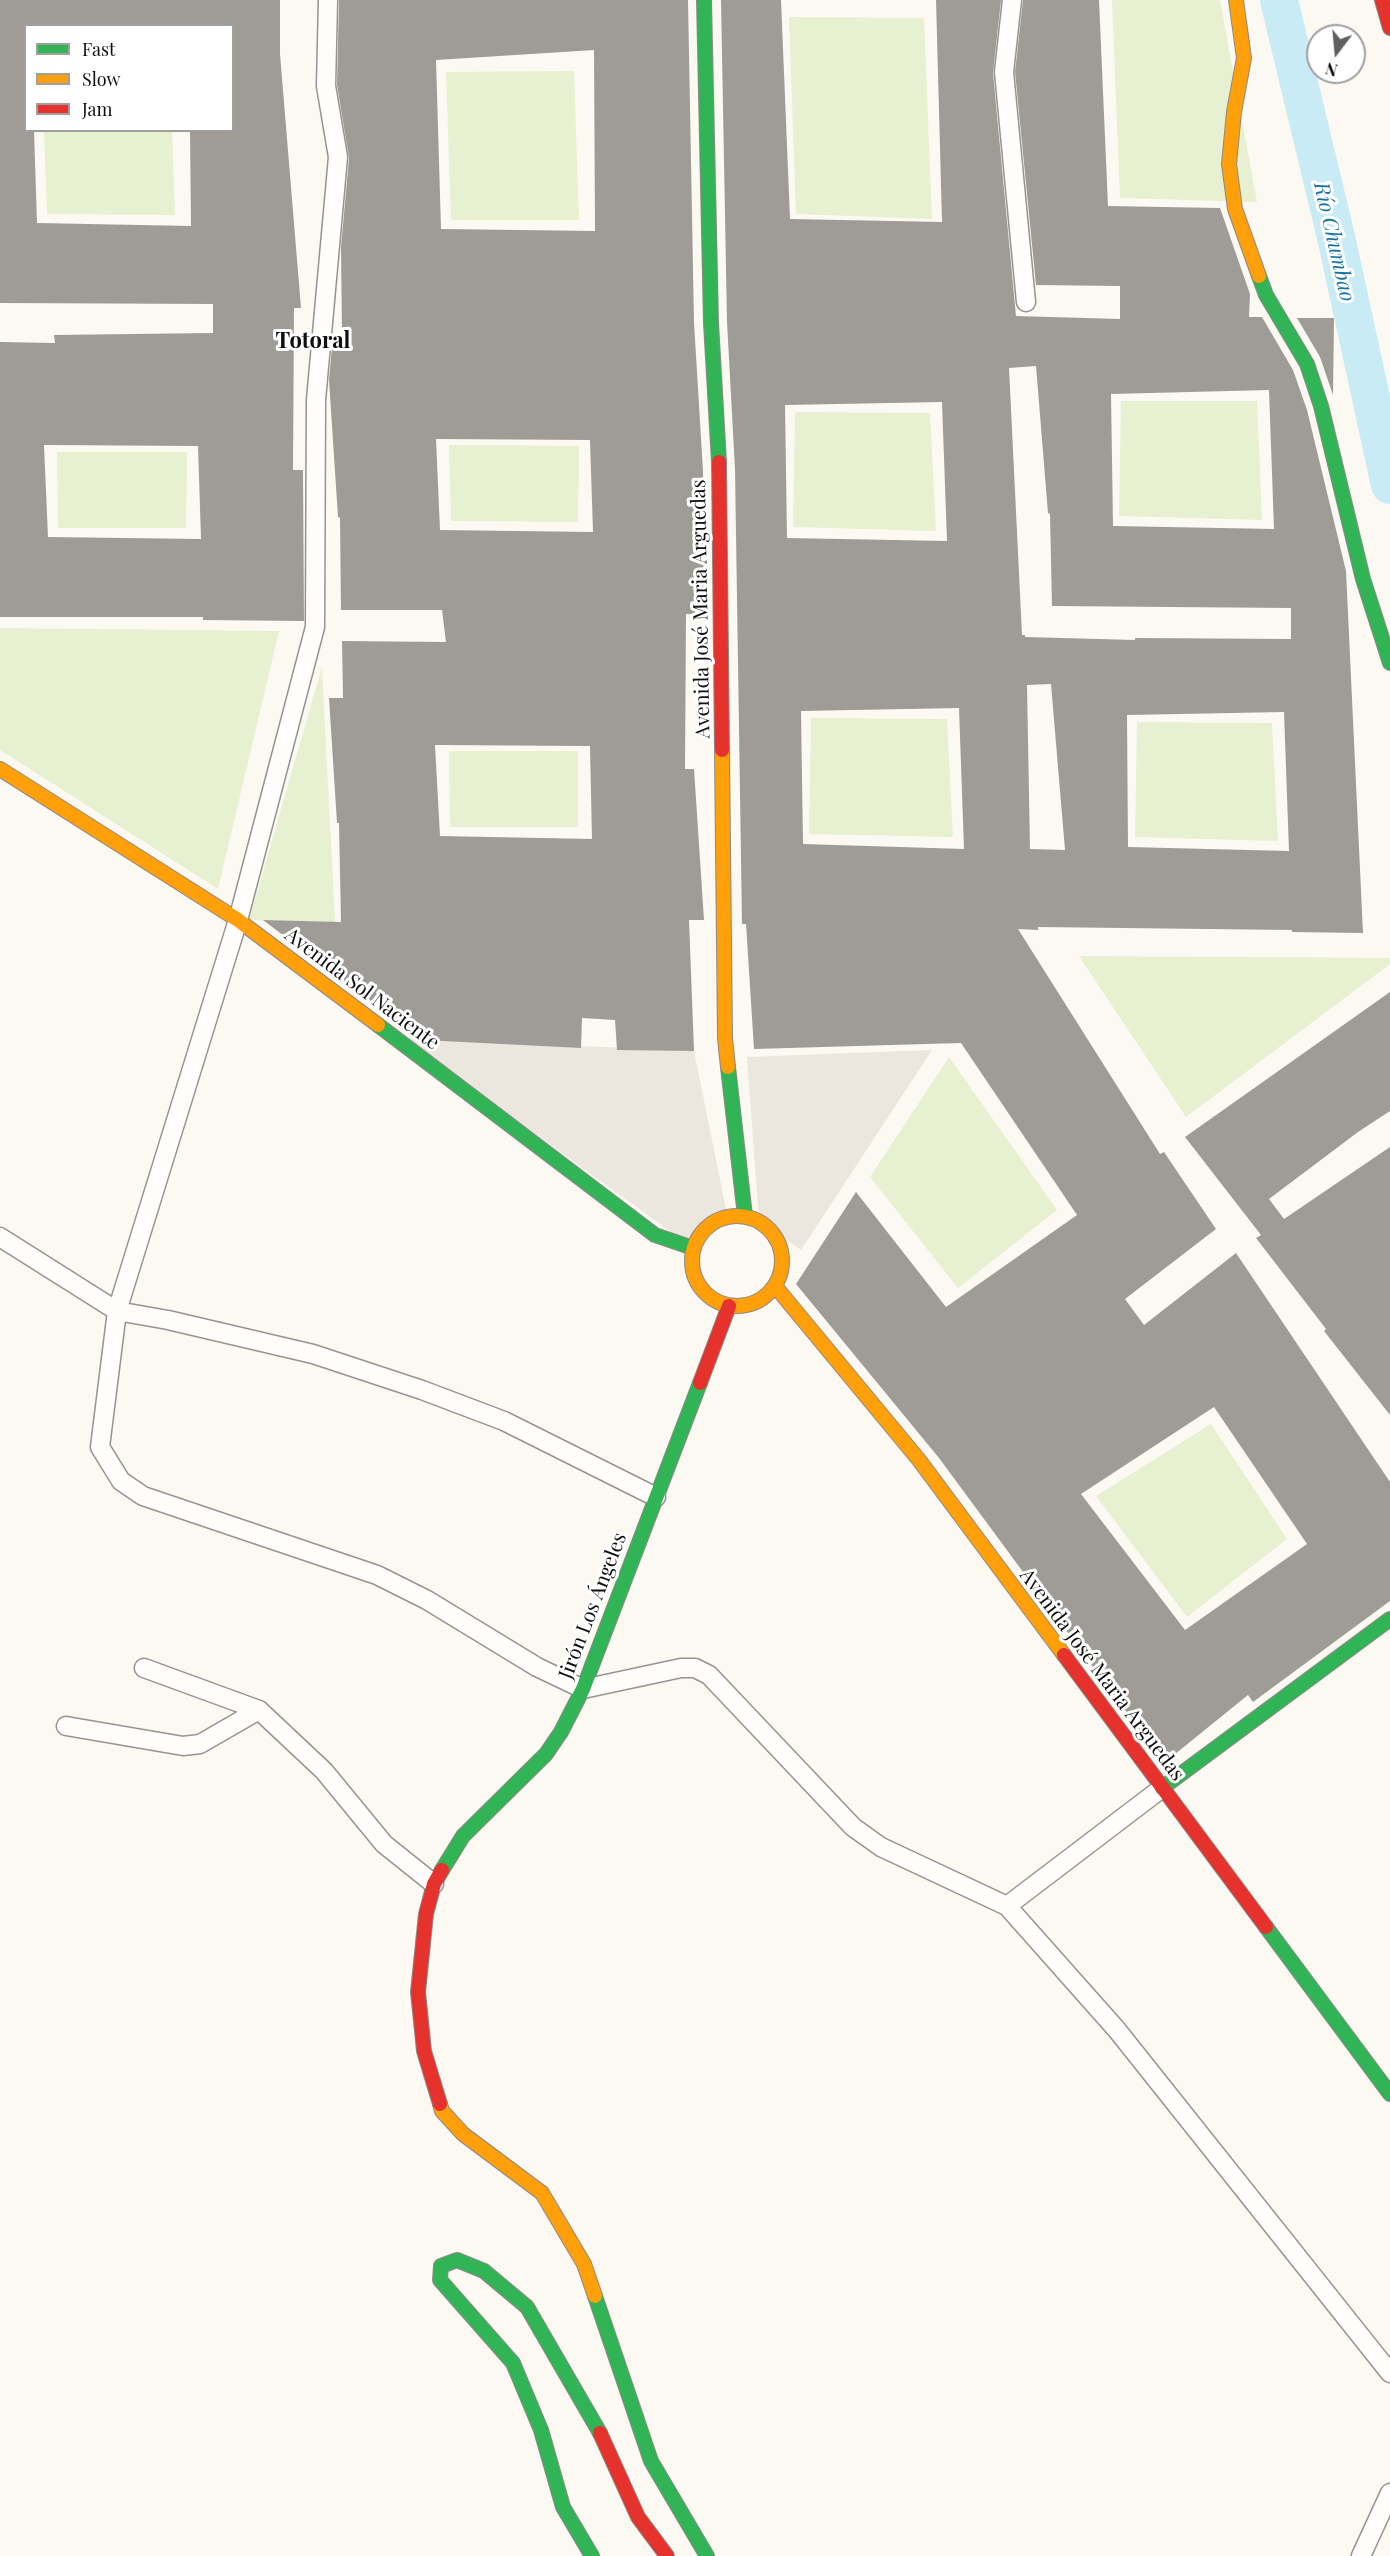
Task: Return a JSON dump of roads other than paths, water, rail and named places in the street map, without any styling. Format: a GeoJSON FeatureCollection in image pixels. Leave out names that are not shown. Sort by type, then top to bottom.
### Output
{"type":"FeatureCollection","features":[{"type":"Feature","properties":{"kind":"street"},"geometry":{"type":"LineString","coordinates":[[328,0],[326,86],[338,157],[316,400],[315,627],[238,920],[117,1311],[100,1447],[121,1481],[143,1496],[377,1575],[427,1600],[537,1667],[583,1689],[695,1668],[709,1675],[853,1827],[881,1847],[1007,1906],[1117,2030],[1390,2373]]}},
{"type":"Feature","properties":{"kind":"street","name":"Avenida José Maria Arguedas"},"geometry":{"type":"LineString","coordinates":[[704,0],[711,322],[719,482],[725,1038],[745,1216]]}},
{"type":"Feature","properties":{"kind":"street"},"geometry":{"type":"LineString","coordinates":[[1012,0],[1004,72],[1026,302]]}},
{"type":"Feature","properties":{"kind":"street"},"geometry":{"type":"LineString","coordinates":[[1236,0],[1244,58],[1234,112],[1229,164],[1235,209],[1266,295],[1307,364],[1321,406],[1363,579],[1390,663]]}},
{"type":"Feature","properties":{"kind":"street"},"geometry":{"type":"LineString","coordinates":[[1382,0],[1390,28]]}},
{"type":"Feature","properties":{"kind":"street","name":"Avenida Sol Naciente"},"geometry":{"type":"LineString","coordinates":[[0,769],[238,920],[655,1235],[693,1248]]}},
{"type":"Feature","properties":{"kind":"street"},"geometry":{"type":"LineString","coordinates":[[731,1216],[745,1216],[759,1221],[771,1230],[779,1243],[782,1257],[781,1272],[775,1286],[766,1296],[755,1303],[729,1306],[703,1291],[695,1278],[692,1263],[693,1248],[699,1236],[713,1223],[731,1216]]}},
{"type":"Feature","properties":{"kind":"street"},"geometry":{"type":"LineString","coordinates":[[0,1237],[117,1311],[168,1320],[313,1354],[422,1390],[504,1421],[656,1497]]}},
{"type":"Feature","properties":{"kind":"street","name":"Avenida José Maria Arguedas"},"geometry":{"type":"LineString","coordinates":[[775,1286],[919,1460],[1390,2094]]}},
{"type":"Feature","properties":{"kind":"street","name":"Jirón Los Ángeles"},"geometry":{"type":"LineString","coordinates":[[707,2556],[651,2461],[584,2264],[542,2193],[463,2134],[442,2111],[424,2051],[418,1992],[426,1914],[434,1884],[463,1836],[546,1754],[561,1732],[583,1689],[729,1306]]}},
{"type":"Feature","properties":{"kind":"street"},"geometry":{"type":"LineString","coordinates":[[1007,1906],[1390,1619]]}},
{"type":"Feature","properties":{"kind":"street"},"geometry":{"type":"LineString","coordinates":[[144,1668],[259,1710],[324,1771],[384,1844],[434,1884]]}},
{"type":"Feature","properties":{"kind":"street"},"geometry":{"type":"LineString","coordinates":[[66,1726],[183,1746],[200,1744],[259,1710]]}},
{"type":"Feature","properties":{"kind":"street"},"geometry":{"type":"LineString","coordinates":[[592,2556],[563,2507],[540,2430],[513,2363],[440,2280],[441,2266],[457,2260],[484,2271],[527,2307],[593,2418],[638,2517],[667,2556]]}},
{"type":"Feature","properties":{"kind":"street"},"geometry":{"type":"LineString","coordinates":[[1361,2556],[1390,2493]]}},
{"type":"Feature","properties":{"kind":"waterway","name":"Río Chumbao"},"geometry":{"type":"LineString","coordinates":[[1279,0],[1336,237],[1390,485]]}},
{"type":"Feature","properties":{"kind":"district","name":"Totoral"},"geometry":{"type":"Point","coordinates":[313,341]}}]}
